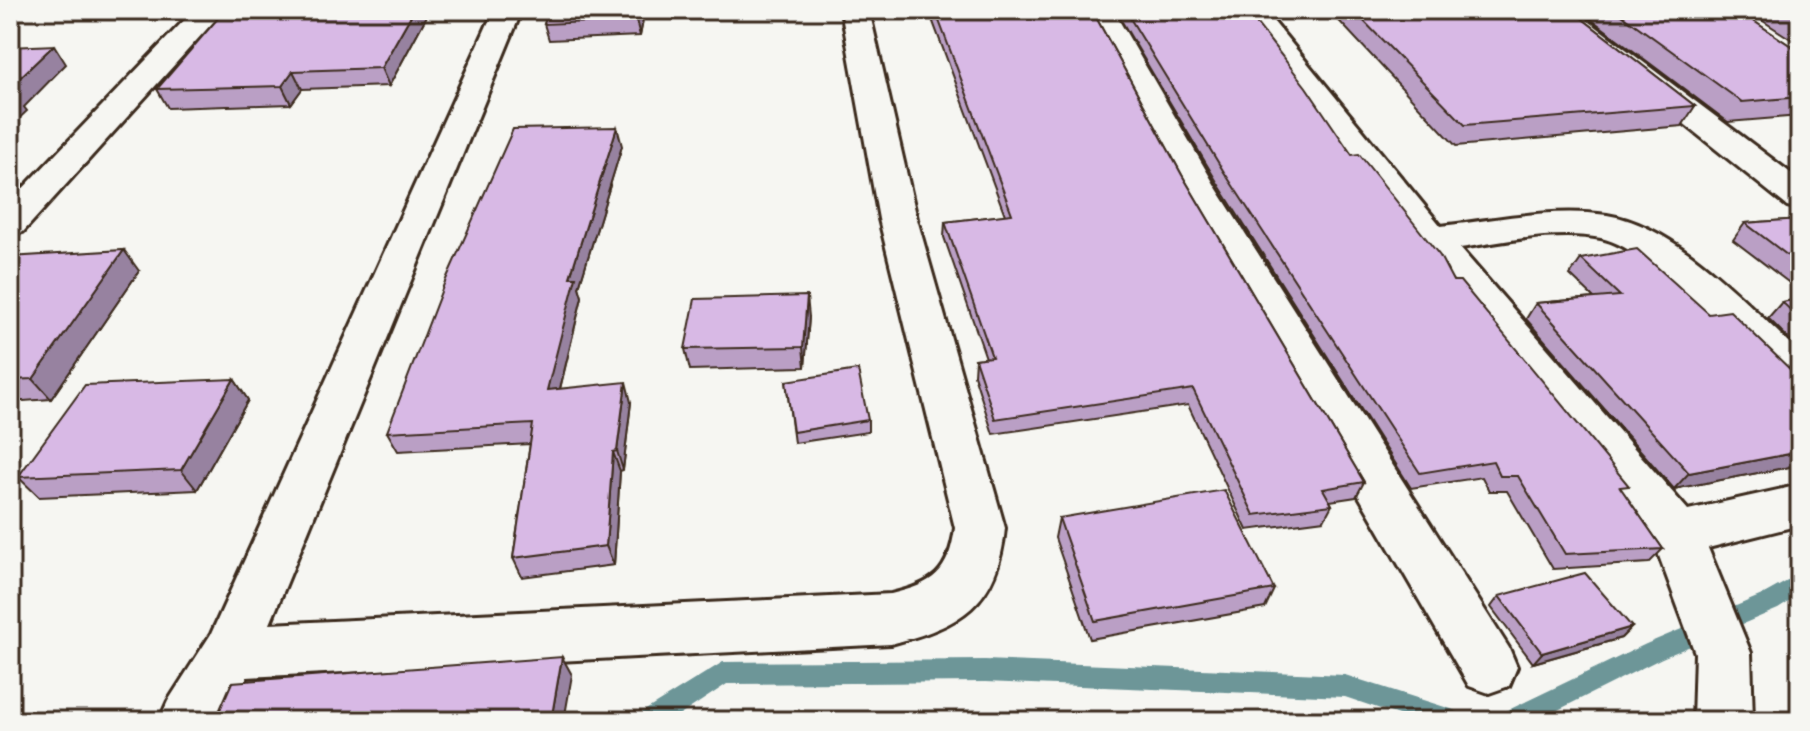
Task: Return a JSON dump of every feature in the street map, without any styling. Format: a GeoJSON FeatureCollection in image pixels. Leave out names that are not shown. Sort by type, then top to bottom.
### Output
{"type":"FeatureCollection","features":[{"type":"Feature","properties":{"kind":"street"},"geometry":{"type":"LineString","coordinates":[[10,224],[210,10]]}},
{"type":"Feature","properties":{"kind":"street"},"geometry":{"type":"LineString","coordinates":[[189,721],[231,652],[508,10]]}},
{"type":"Feature","properties":{"kind":"street"},"geometry":{"type":"LineString","coordinates":[[231,652],[891,619],[921,613],[948,598],[968,578],[979,557],[980,528],[898,219],[855,10]]}},
{"type":"Feature","properties":{"kind":"street"},"geometry":{"type":"LineString","coordinates":[[1099,10],[1199,189],[1489,667]]}},
{"type":"Feature","properties":{"kind":"street"},"geometry":{"type":"LineString","coordinates":[[1249,10],[1684,555],[1723,653],[1723,721]]}},
{"type":"Feature","properties":{"kind":"street"},"geometry":{"type":"LineString","coordinates":[[1556,10],[1800,198]]}},
{"type":"Feature","properties":{"kind":"street"},"geometry":{"type":"LineString","coordinates":[[1431,239],[1581,225],[1610,227],[1633,235],[1666,257],[1800,379]]}},
{"type":"Feature","properties":{"kind":"street"},"geometry":{"type":"LineString","coordinates":[[1684,555],[1800,505]]}},
{"type":"Feature","properties":{"kind":"building"},"geometry":{"type":"Polygon","coordinates":[[[225,10],[414,10],[381,68],[293,71],[282,86],[157,89],[225,10]]]}},
{"type":"Feature","properties":{"kind":"building"},"geometry":{"type":"Polygon","coordinates":[[[549,10],[638,10],[636,20],[544,24],[549,10]]]}},
{"type":"Feature","properties":{"kind":"building"},"geometry":{"type":"Polygon","coordinates":[[[935,10],[1092,10],[1182,175],[1364,482],[1323,489],[1332,505],[1254,515],[1193,389],[995,419],[975,359],[992,357],[945,222],[1012,214],[935,10]]]}},
{"type":"Feature","properties":{"kind":"building"},"geometry":{"type":"Polygon","coordinates":[[[1125,10],[1246,10],[1306,87],[1352,155],[1359,154],[1440,256],[1453,281],[1460,281],[1629,486],[1620,487],[1663,549],[1565,554],[1518,476],[1500,476],[1493,461],[1420,473],[1224,172],[1125,10]]]}},
{"type":"Feature","properties":{"kind":"building"},"geometry":{"type":"Polygon","coordinates":[[[1353,10],[1571,10],[1695,106],[1465,125],[1353,10]]]}},
{"type":"Feature","properties":{"kind":"building"},"geometry":{"type":"Polygon","coordinates":[[[1615,10],[1737,10],[1800,52],[1800,97],[1742,102],[1615,10]]]}},
{"type":"Feature","properties":{"kind":"building"},"geometry":{"type":"Polygon","coordinates":[[[1788,10],[1800,10],[1800,18],[1788,10]]]}},
{"type":"Feature","properties":{"kind":"building"},"geometry":{"type":"Polygon","coordinates":[[[54,45],[10,87],[10,47],[54,45]]]}},
{"type":"Feature","properties":{"kind":"building"},"geometry":{"type":"Polygon","coordinates":[[[617,127],[570,277],[576,277],[547,390],[626,382],[617,451],[613,452],[606,546],[513,558],[533,424],[387,432],[444,284],[513,129],[617,127]]]}},
{"type":"Feature","properties":{"kind":"building"},"geometry":{"type":"Polygon","coordinates":[[[1800,219],[1800,265],[1745,223],[1800,219]]]}},
{"type":"Feature","properties":{"kind":"building"},"geometry":{"type":"Polygon","coordinates":[[[1637,249],[1709,314],[1730,311],[1800,377],[1800,452],[1689,473],[1536,303],[1620,296],[1581,259],[1637,249]]]}},
{"type":"Feature","properties":{"kind":"building"},"geometry":{"type":"Polygon","coordinates":[[[124,250],[33,379],[10,380],[10,257],[124,250]]]}},
{"type":"Feature","properties":{"kind":"building"},"geometry":{"type":"Polygon","coordinates":[[[807,296],[803,347],[685,349],[695,299],[807,296]]]}},
{"type":"Feature","properties":{"kind":"building"},"geometry":{"type":"Polygon","coordinates":[[[1800,299],[1800,319],[1782,302],[1800,299]]]}},
{"type":"Feature","properties":{"kind":"building"},"geometry":{"type":"Polygon","coordinates":[[[858,370],[868,420],[793,432],[786,381],[858,370]]]}},
{"type":"Feature","properties":{"kind":"building"},"geometry":{"type":"Polygon","coordinates":[[[234,379],[181,470],[18,477],[85,385],[234,379]]]}},
{"type":"Feature","properties":{"kind":"building"},"geometry":{"type":"Polygon","coordinates":[[[1224,490],[1274,589],[1095,621],[1059,518],[1224,490]]]}},
{"type":"Feature","properties":{"kind":"building"},"geometry":{"type":"Polygon","coordinates":[[[1585,573],[1632,627],[1542,653],[1499,596],[1585,573]]]}},
{"type":"Feature","properties":{"kind":"building"},"geometry":{"type":"Polygon","coordinates":[[[562,657],[551,721],[215,721],[232,682],[562,657]]]}},
{"type":"Feature","properties":{"kind":"waterway"},"geometry":{"type":"LineString","coordinates":[[1511,721],[1654,651],[1770,602],[1800,583]]}},
{"type":"Feature","properties":{"kind":"waterway"},"geometry":{"type":"LineString","coordinates":[[650,721],[723,673],[985,671],[1345,686],[1451,721]]}}]}
